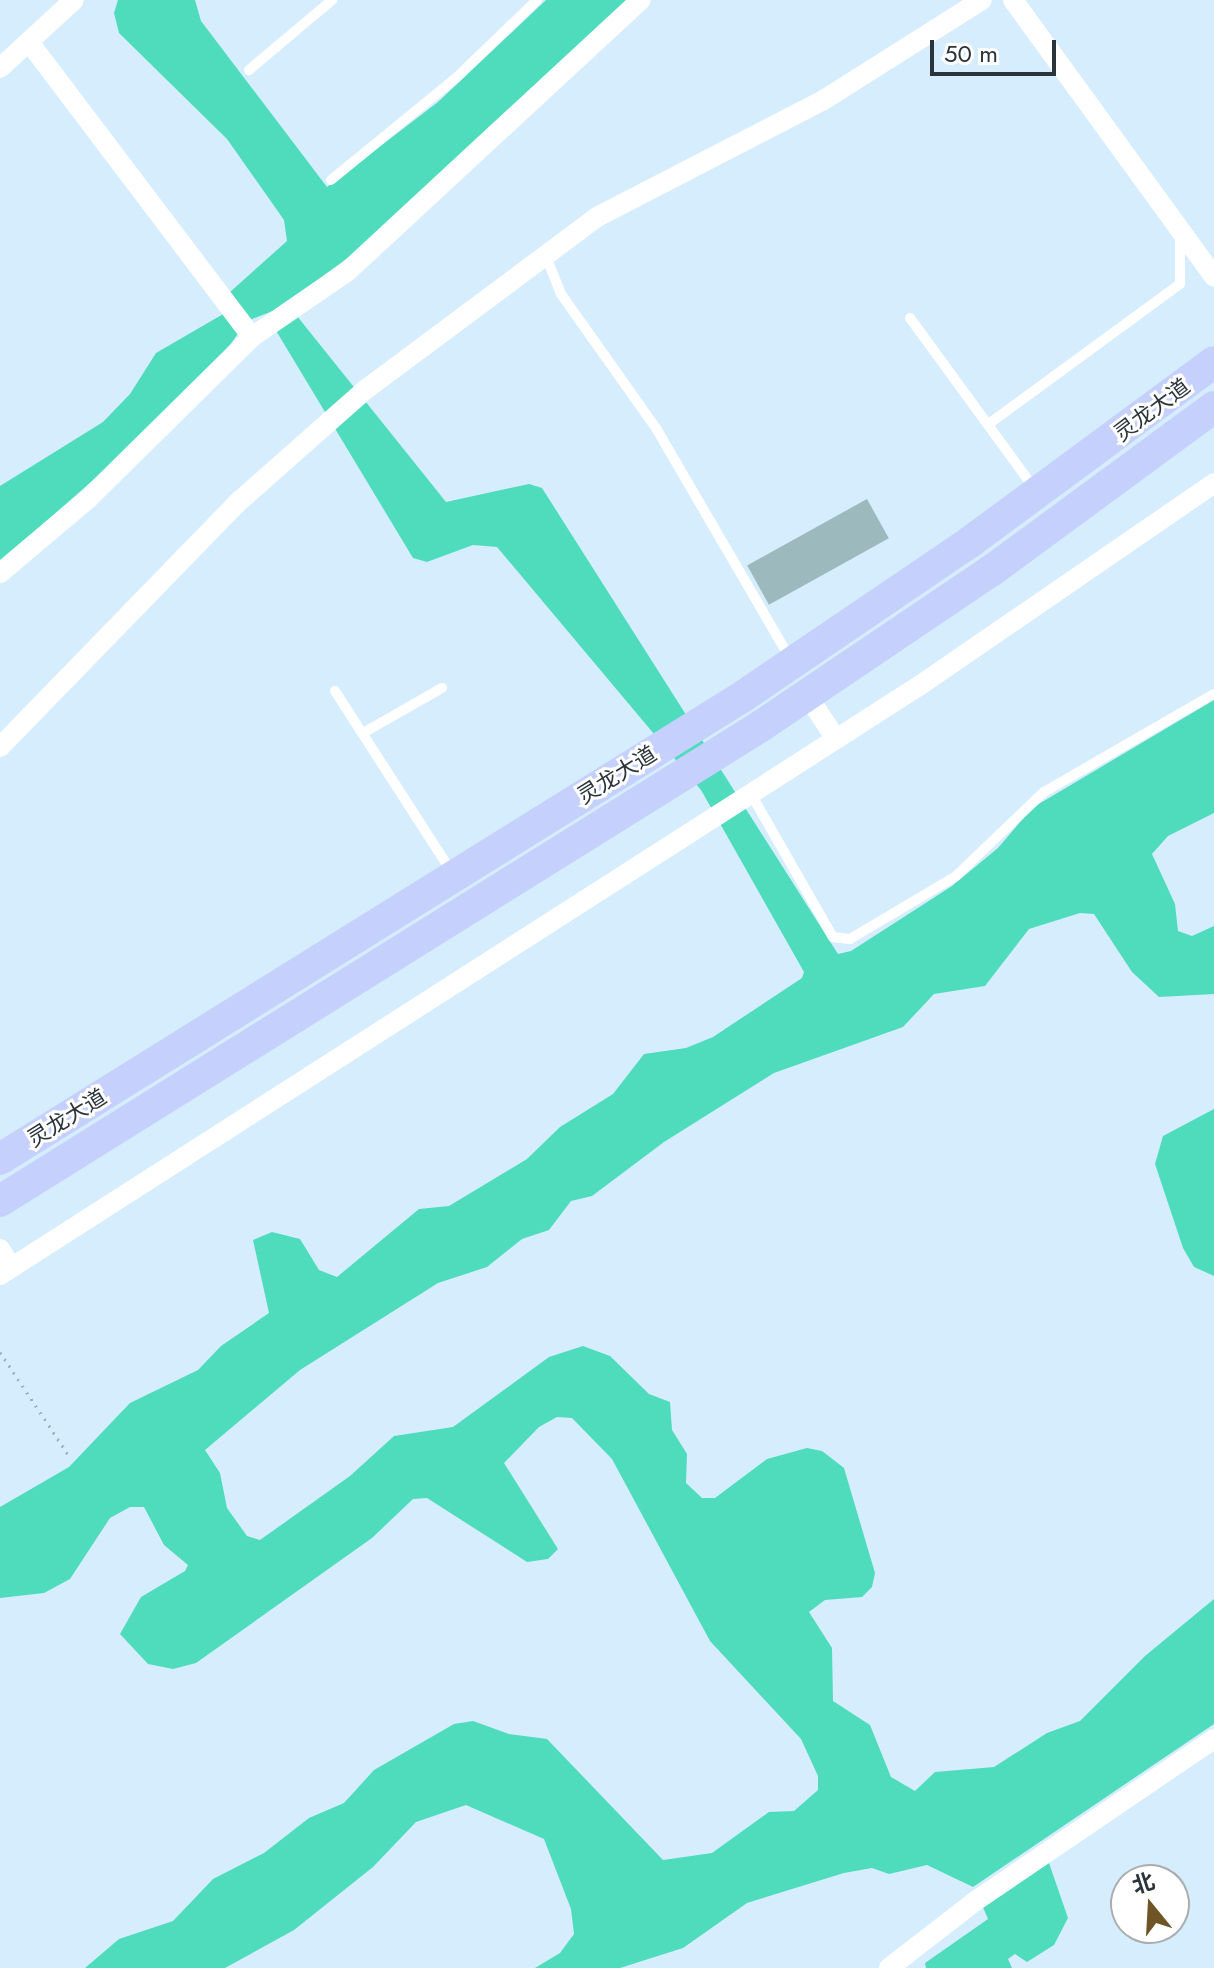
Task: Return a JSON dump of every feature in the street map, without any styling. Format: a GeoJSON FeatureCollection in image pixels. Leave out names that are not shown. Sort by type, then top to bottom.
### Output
{"type":"FeatureCollection","features":[{"type":"Feature","properties":{"kind":"main road","name":"灵龙大道"},"geometry":{"type":"LineString","coordinates":[[0,1159],[724,708],[1038,494],[1214,362]]}},
{"type":"Feature","properties":{"kind":"main road","name":"灵龙大道"},"geometry":{"type":"LineString","coordinates":[[0,1201],[742,738],[1025,547],[1214,407]]}},
{"type":"Feature","properties":{"kind":"street"},"geometry":{"type":"LineString","coordinates":[[0,68],[74,0]]}},
{"type":"Feature","properties":{"kind":"street"},"geometry":{"type":"LineString","coordinates":[[0,573],[88,499],[249,332],[348,271],[641,0]]}},
{"type":"Feature","properties":{"kind":"street"},"geometry":{"type":"LineString","coordinates":[[0,747],[235,505],[365,390],[546,254],[619,204],[822,101],[982,0]]}},
{"type":"Feature","properties":{"kind":"street"},"geometry":{"type":"LineString","coordinates":[[1013,0],[1214,277]]}},
{"type":"Feature","properties":{"kind":"street"},"geometry":{"type":"LineString","coordinates":[[29,42],[249,332]]}},
{"type":"Feature","properties":{"kind":"street"},"geometry":{"type":"LineString","coordinates":[[0,1249],[6,1271],[270,1107],[836,739],[1214,483]]}},
{"type":"Feature","properties":{"kind":"street"},"geometry":{"type":"LineString","coordinates":[[807,695],[836,739]]}},
{"type":"Feature","properties":{"kind":"street"},"geometry":{"type":"LineString","coordinates":[[889,1968],[974,1902],[1214,1739]]}},
{"type":"Feature","properties":{"kind":"lane"},"geometry":{"type":"LineString","coordinates":[[249,70],[332,0]]}},
{"type":"Feature","properties":{"kind":"lane"},"geometry":{"type":"LineString","coordinates":[[331,180],[456,78],[537,0]]}},
{"type":"Feature","properties":{"kind":"lane"},"geometry":{"type":"LineString","coordinates":[[990,423],[1180,284],[1180,229]]}},
{"type":"Feature","properties":{"kind":"lane"},"geometry":{"type":"LineString","coordinates":[[546,254],[561,294],[656,428],[793,662]]}},
{"type":"Feature","properties":{"kind":"lane"},"geometry":{"type":"LineString","coordinates":[[910,318],[990,423],[1038,494]]}},
{"type":"Feature","properties":{"kind":"lane"},"geometry":{"type":"LineString","coordinates":[[363,733],[442,688]]}},
{"type":"Feature","properties":{"kind":"lane"},"geometry":{"type":"LineString","coordinates":[[335,691],[455,876]]}},
{"type":"Feature","properties":{"kind":"lane"},"geometry":{"type":"LineString","coordinates":[[748,795],[833,937],[850,939],[956,876],[1044,792],[1214,694]]}},
{"type":"Feature","properties":{"kind":"path"},"geometry":{"type":"LineString","coordinates":[[0,1352],[69,1456]]}},
{"type":"Feature","properties":{"kind":"shaded area"},"geometry":{"type":"Polygon","coordinates":[[[118,0],[195,0],[201,21],[327,187],[438,102],[546,0],[628,0],[357,251],[278,309],[247,321],[222,356],[134,444],[0,562],[0,486],[103,422],[130,394],[156,353],[237,306],[229,293],[287,241],[284,220],[227,139],[119,33],[114,13],[118,0]]]}},
{"type":"Feature","properties":{"kind":"shaded area"},"geometry":{"type":"Polygon","coordinates":[[[297,316],[446,502],[529,484],[542,488],[838,954],[851,951],[952,886],[998,848],[1032,808],[1214,700],[1214,813],[1168,836],[1152,854],[1175,904],[1178,931],[1192,936],[1214,926],[1214,994],[1159,997],[1132,972],[1094,914],[1080,913],[1029,929],[985,986],[934,994],[903,1027],[774,1073],[664,1142],[592,1196],[571,1201],[549,1230],[522,1239],[487,1267],[438,1283],[300,1370],[205,1450],[220,1473],[227,1508],[247,1536],[260,1540],[350,1476],[394,1436],[453,1427],[549,1357],[583,1346],[610,1356],[649,1394],[670,1402],[672,1430],[687,1454],[686,1483],[702,1498],[715,1498],[767,1459],[807,1448],[822,1451],[844,1468],[875,1573],[872,1587],[862,1597],[825,1600],[809,1612],[832,1648],[833,1701],[870,1725],[891,1777],[915,1791],[935,1772],[994,1767],[1047,1733],[1080,1721],[1145,1656],[1214,1599],[1214,1724],[973,1887],[927,1865],[889,1874],[872,1868],[844,1873],[747,1903],[683,1948],[620,1968],[535,1968],[560,1953],[574,1934],[571,1909],[544,1839],[466,1805],[416,1822],[373,1867],[294,1930],[225,1968],[85,1968],[119,1939],[173,1921],[213,1879],[264,1853],[309,1818],[344,1803],[374,1770],[454,1724],[473,1721],[509,1734],[547,1739],[663,1860],[712,1853],[769,1812],[794,1811],[818,1790],[818,1776],[801,1739],[710,1641],[612,1459],[572,1418],[557,1417],[539,1427],[504,1463],[558,1549],[548,1559],[527,1562],[427,1498],[413,1499],[372,1538],[196,1663],[173,1669],[148,1664],[120,1634],[141,1597],[185,1571],[188,1565],[164,1545],[144,1507],[130,1507],[110,1518],[70,1579],[44,1593],[0,1598],[0,1507],[69,1467],[130,1403],[198,1370],[221,1346],[269,1313],[253,1240],[272,1232],[300,1239],[319,1270],[337,1277],[419,1209],[449,1206],[527,1159],[560,1127],[613,1094],[644,1054],[686,1048],[713,1037],[802,978],[804,972],[701,790],[497,547],[473,545],[427,562],[413,558],[275,329],[297,316]]]}},
{"type":"Feature","properties":{"kind":"shaded area"},"geometry":{"type":"Polygon","coordinates":[[[1214,1109],[1214,1276],[1194,1267],[1183,1248],[1155,1164],[1163,1136],[1214,1109]]]}},
{"type":"Feature","properties":{"kind":"shaded area"},"geometry":{"type":"Polygon","coordinates":[[[1049,1863],[1068,1918],[1054,1945],[1027,1962],[1015,1954],[1008,1959],[1012,1968],[926,1968],[925,1963],[988,1919],[982,1905],[1049,1863]]]}},
{"type":"Feature","properties":{"kind":"building"},"geometry":{"type":"Polygon","coordinates":[[[867,499],[889,538],[769,605],[747,565],[867,499]]]}}]}
